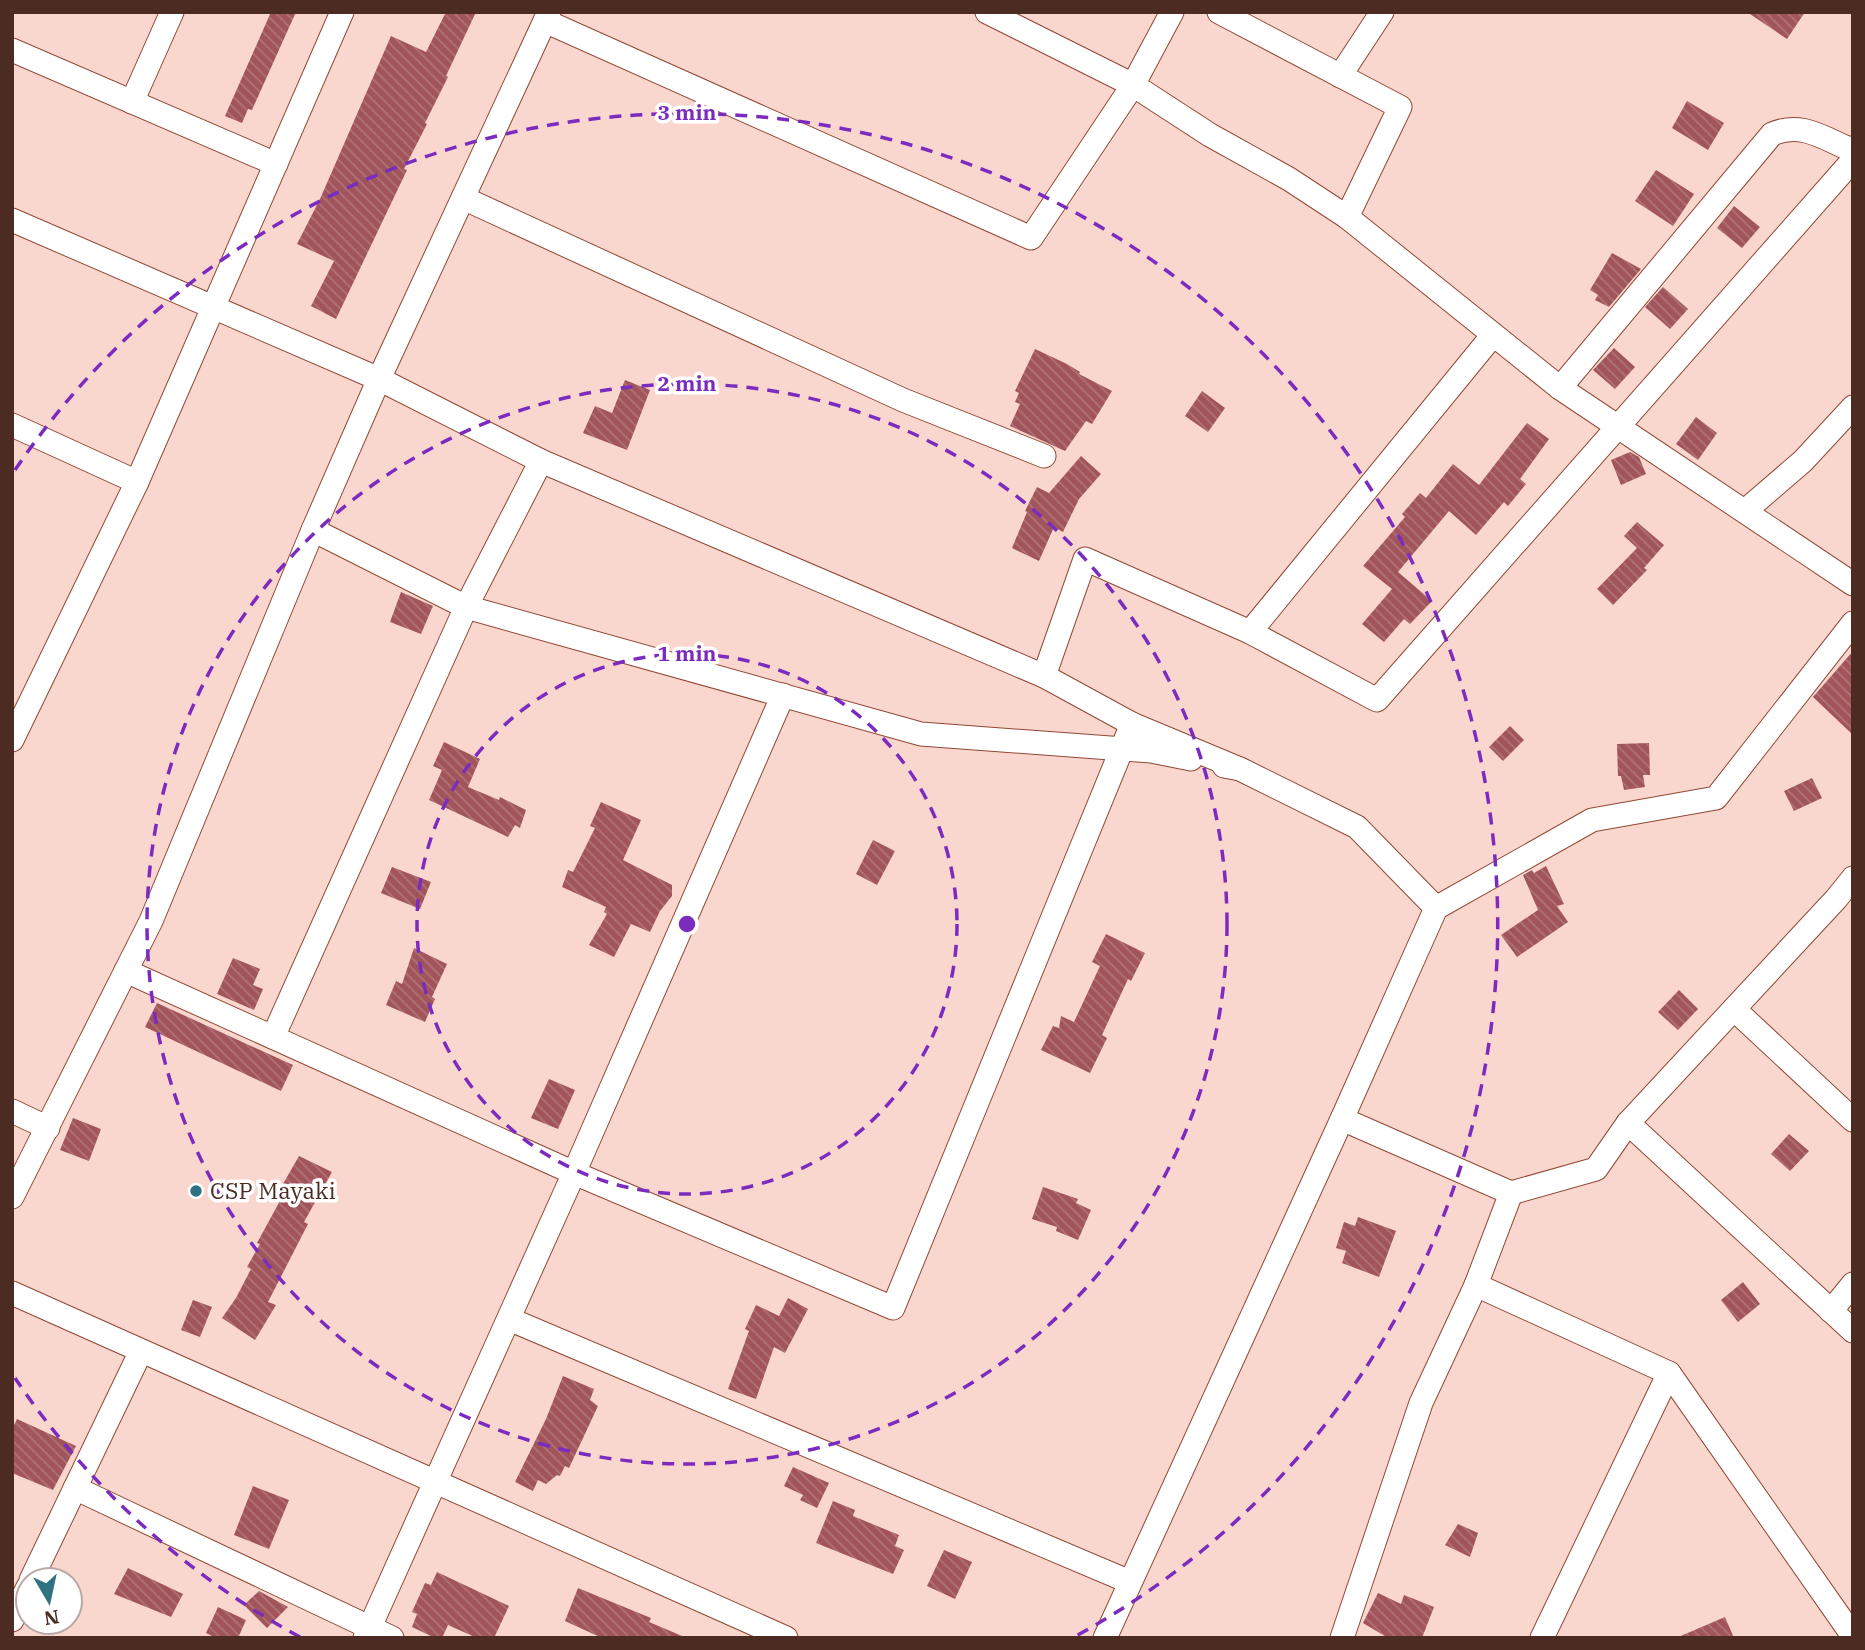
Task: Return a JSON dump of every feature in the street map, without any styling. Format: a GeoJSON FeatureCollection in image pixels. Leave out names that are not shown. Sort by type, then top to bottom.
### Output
{"type":"FeatureCollection","features":[{"type":"Feature","properties":{"kind":"street"},"geometry":{"type":"LineString","coordinates":[[132,102],[172,12]]}},
{"type":"Feature","properties":{"kind":"street"},"geometry":{"type":"LineString","coordinates":[[12,740],[137,482],[342,12]]}},
{"type":"Feature","properties":{"kind":"street"},"geometry":{"type":"LineString","coordinates":[[987,12],[1133,85],[1210,135],[1289,179],[1348,217],[1559,388],[1853,583]]}},
{"type":"Feature","properties":{"kind":"street"},"geometry":{"type":"LineString","coordinates":[[12,1198],[151,921],[313,530],[379,379],[547,16],[1031,237],[1133,85],[1172,12]]}},
{"type":"Feature","properties":{"kind":"street"},"geometry":{"type":"LineString","coordinates":[[1219,12],[1399,107],[1348,217]]}},
{"type":"Feature","properties":{"kind":"street"},"geometry":{"type":"LineString","coordinates":[[1340,76],[1382,12]]}},
{"type":"Feature","properties":{"kind":"street"},"geometry":{"type":"LineString","coordinates":[[12,50],[276,164]]}},
{"type":"Feature","properties":{"kind":"street"},"geometry":{"type":"LineString","coordinates":[[1559,388],[1772,134],[1786,128],[1805,130],[1847,148],[1853,148]]}},
{"type":"Feature","properties":{"kind":"street"},"geometry":{"type":"LineString","coordinates":[[1044,676],[1085,559],[1250,632],[1377,700],[1853,160]]}},
{"type":"Feature","properties":{"kind":"street"},"geometry":{"type":"LineString","coordinates":[[463,198],[903,400],[1044,456]]}},
{"type":"Feature","properties":{"kind":"street"},"geometry":{"type":"LineString","coordinates":[[12,220],[379,379],[541,461],[1044,676],[1132,724],[1240,769],[1357,827],[1436,908]]}},
{"type":"Feature","properties":{"kind":"street"},"geometry":{"type":"LineString","coordinates":[[1250,632],[1493,335]]}},
{"type":"Feature","properties":{"kind":"street"},"geometry":{"type":"LineString","coordinates":[[1745,511],[1802,461],[1853,407]]}},
{"type":"Feature","properties":{"kind":"street"},"geometry":{"type":"LineString","coordinates":[[12,425],[137,482]]}},
{"type":"Feature","properties":{"kind":"street"},"geometry":{"type":"LineString","coordinates":[[273,1037],[466,607],[541,461]]}},
{"type":"Feature","properties":{"kind":"street"},"geometry":{"type":"LineString","coordinates":[[313,530],[466,607],[921,734],[1151,751],[1240,769]]}},
{"type":"Feature","properties":{"kind":"street"},"geometry":{"type":"LineString","coordinates":[[1105,1638],[1436,908],[1592,820],[1716,798],[1853,622]]}},
{"type":"Feature","properties":{"kind":"street"},"geometry":{"type":"LineString","coordinates":[[367,1633],[574,1173],[783,695]]}},
{"type":"Feature","properties":{"kind":"street"},"geometry":{"type":"LineString","coordinates":[[126,971],[574,1173],[894,1308],[1132,724]]}},
{"type":"Feature","properties":{"kind":"street"},"geometry":{"type":"LineString","coordinates":[[1342,1119],[1511,1193],[1595,1169],[1628,1123],[1734,1009],[1844,907],[1853,878]]}},
{"type":"Feature","properties":{"kind":"street"},"geometry":{"type":"LineString","coordinates":[[1734,1009],[1853,1121]]}},
{"type":"Feature","properties":{"kind":"street"},"geometry":{"type":"LineString","coordinates":[[12,1111],[48,1128]]}},
{"type":"Feature","properties":{"kind":"street"},"geometry":{"type":"LineString","coordinates":[[1628,1123],[1853,1331]]}},
{"type":"Feature","properties":{"kind":"street"},"geometry":{"type":"LineString","coordinates":[[1342,1638],[1421,1403],[1476,1285],[1511,1193]]}},
{"type":"Feature","properties":{"kind":"street"},"geometry":{"type":"LineString","coordinates":[[1831,1311],[1853,1284]]}},
{"type":"Feature","properties":{"kind":"street"},"geometry":{"type":"LineString","coordinates":[[1476,1285],[1669,1373],[1853,1636]]}},
{"type":"Feature","properties":{"kind":"street"},"geometry":{"type":"LineString","coordinates":[[12,1293],[786,1638]]}},
{"type":"Feature","properties":{"kind":"street"},"geometry":{"type":"LineString","coordinates":[[509,1319],[1130,1582]]}},
{"type":"Feature","properties":{"kind":"street"},"geometry":{"type":"LineString","coordinates":[[38,1566],[141,1351]]}},
{"type":"Feature","properties":{"kind":"street"},"geometry":{"type":"LineString","coordinates":[[1542,1638],[1669,1373]]}},
{"type":"Feature","properties":{"kind":"street"},"geometry":{"type":"LineString","coordinates":[[75,1488],[367,1633],[392,1638]]}},
{"type":"Feature","properties":{"kind":"building"},"geometry":{"type":"Polygon","coordinates":[[[271,12],[296,12],[252,110],[248,109],[242,123],[225,116],[271,12]]]}},
{"type":"Feature","properties":{"kind":"building"},"geometry":{"type":"Polygon","coordinates":[[[446,12],[476,12],[425,123],[427,124],[404,169],[407,170],[336,319],[311,306],[334,261],[297,244],[320,199],[391,36],[426,52],[446,12]]]}},
{"type":"Feature","properties":{"kind":"building"},"geometry":{"type":"Polygon","coordinates":[[[1747,12],[1805,12],[1787,39],[1747,12]]]}},
{"type":"Feature","properties":{"kind":"building"},"geometry":{"type":"Polygon","coordinates":[[[1687,101],[1724,123],[1708,150],[1672,128],[1687,101]]]}},
{"type":"Feature","properties":{"kind":"building"},"geometry":{"type":"Polygon","coordinates":[[[1656,170],[1694,194],[1673,226],[1635,201],[1656,170]]]}},
{"type":"Feature","properties":{"kind":"building"},"geometry":{"type":"Polygon","coordinates":[[[1734,206],[1760,227],[1742,248],[1717,228],[1734,206]]]}},
{"type":"Feature","properties":{"kind":"building"},"geometry":{"type":"Polygon","coordinates":[[[1612,253],[1641,269],[1609,307],[1595,300],[1598,295],[1590,290],[1612,253]]]}},
{"type":"Feature","properties":{"kind":"building"},"geometry":{"type":"Polygon","coordinates":[[[1663,287],[1688,309],[1670,329],[1645,307],[1663,287]]]}},
{"type":"Feature","properties":{"kind":"building"},"geometry":{"type":"Polygon","coordinates":[[[1614,348],[1635,367],[1615,389],[1593,370],[1614,348]]]}},
{"type":"Feature","properties":{"kind":"building"},"geometry":{"type":"Polygon","coordinates":[[[1035,349],[1067,364],[1080,372],[1079,374],[1112,391],[1092,424],[1086,421],[1065,451],[1010,426],[1020,404],[1015,402],[1019,393],[1015,391],[1035,349]]]}},
{"type":"Feature","properties":{"kind":"building"},"geometry":{"type":"Polygon","coordinates":[[[625,380],[650,390],[627,450],[583,433],[595,406],[612,413],[625,380]]]}},
{"type":"Feature","properties":{"kind":"building"},"geometry":{"type":"Polygon","coordinates":[[[1202,391],[1225,408],[1208,432],[1185,416],[1202,391]]]}},
{"type":"Feature","properties":{"kind":"building"},"geometry":{"type":"Polygon","coordinates":[[[1696,417],[1717,433],[1698,460],[1676,444],[1696,417]]]}},
{"type":"Feature","properties":{"kind":"building"},"geometry":{"type":"Polygon","coordinates":[[[1527,423],[1549,439],[1520,479],[1526,484],[1508,506],[1504,502],[1476,535],[1449,511],[1398,572],[1432,601],[1410,624],[1404,619],[1384,642],[1362,624],[1392,589],[1363,566],[1405,517],[1402,514],[1420,493],[1426,498],[1453,464],[1479,485],[1527,423]]]}},
{"type":"Feature","properties":{"kind":"building"},"geometry":{"type":"Polygon","coordinates":[[[1630,452],[1639,457],[1646,474],[1621,485],[1611,460],[1630,452]]]}},
{"type":"Feature","properties":{"kind":"building"},"geometry":{"type":"Polygon","coordinates":[[[1081,456],[1101,474],[1079,499],[1063,532],[1054,527],[1039,561],[1012,548],[1037,487],[1049,493],[1081,456]]]}},
{"type":"Feature","properties":{"kind":"building"},"geometry":{"type":"Polygon","coordinates":[[[1637,522],[1664,545],[1644,568],[1647,570],[1613,605],[1597,589],[1637,548],[1624,536],[1637,522]]]}},
{"type":"Feature","properties":{"kind":"building"},"geometry":{"type":"Polygon","coordinates":[[[401,592],[433,606],[421,634],[390,622],[401,592]]]}},
{"type":"Feature","properties":{"kind":"building"},"geometry":{"type":"Polygon","coordinates":[[[1853,651],[1853,735],[1813,697],[1853,651]]]}},
{"type":"Feature","properties":{"kind":"building"},"geometry":{"type":"Polygon","coordinates":[[[1510,726],[1524,740],[1503,761],[1489,747],[1510,726]]]}},
{"type":"Feature","properties":{"kind":"building"},"geometry":{"type":"Polygon","coordinates":[[[444,742],[480,759],[468,787],[499,800],[500,797],[526,810],[520,828],[515,825],[508,837],[429,800],[442,770],[433,766],[444,742]]]}},
{"type":"Feature","properties":{"kind":"building"},"geometry":{"type":"Polygon","coordinates":[[[1649,743],[1650,775],[1643,775],[1645,787],[1624,790],[1621,776],[1618,776],[1617,744],[1649,743]]]}},
{"type":"Feature","properties":{"kind":"building"},"geometry":{"type":"Polygon","coordinates":[[[1812,778],[1822,798],[1794,811],[1784,791],[1812,778]]]}},
{"type":"Feature","properties":{"kind":"building"},"geometry":{"type":"Polygon","coordinates":[[[601,802],[641,820],[623,860],[672,885],[672,896],[660,911],[650,932],[631,924],[614,957],[589,945],[607,914],[604,912],[606,907],[562,887],[568,870],[573,872],[595,828],[590,826],[601,802]]]}},
{"type":"Feature","properties":{"kind":"building"},"geometry":{"type":"Polygon","coordinates":[[[873,840],[895,851],[877,885],[856,874],[873,840]]]}},
{"type":"Feature","properties":{"kind":"building"},"geometry":{"type":"Polygon","coordinates":[[[1546,866],[1564,904],[1557,906],[1568,922],[1517,957],[1501,935],[1538,910],[1523,875],[1532,870],[1534,873],[1546,866]]]}},
{"type":"Feature","properties":{"kind":"building"},"geometry":{"type":"Polygon","coordinates":[[[392,867],[431,882],[420,909],[381,893],[392,867]]]}},
{"type":"Feature","properties":{"kind":"building"},"geometry":{"type":"Polygon","coordinates":[[[1106,934],[1145,953],[1131,981],[1128,979],[1102,1035],[1107,1038],[1090,1073],[1041,1050],[1053,1026],[1059,1028],[1061,1016],[1074,1022],[1100,966],[1092,962],[1106,934]]]}},
{"type":"Feature","properties":{"kind":"building"},"geometry":{"type":"Polygon","coordinates":[[[414,948],[447,964],[432,997],[435,999],[425,1022],[386,1005],[396,981],[402,984],[414,948]]]}},
{"type":"Feature","properties":{"kind":"building"},"geometry":{"type":"Polygon","coordinates":[[[233,958],[260,969],[253,985],[263,989],[254,1010],[217,994],[233,958]]]}},
{"type":"Feature","properties":{"kind":"building"},"geometry":{"type":"Polygon","coordinates":[[[1679,990],[1698,1009],[1678,1030],[1658,1012],[1679,990]]]}},
{"type":"Feature","properties":{"kind":"building"},"geometry":{"type":"Polygon","coordinates":[[[157,1003],[293,1065],[281,1091],[145,1027],[157,1003]]]}},
{"type":"Feature","properties":{"kind":"building"},"geometry":{"type":"Polygon","coordinates":[[[549,1079],[575,1090],[558,1129],[531,1118],[549,1079]]]}},
{"type":"Feature","properties":{"kind":"building"},"geometry":{"type":"Polygon","coordinates":[[[73,1118],[101,1129],[89,1161],[60,1150],[73,1118]]]}},
{"type":"Feature","properties":{"kind":"building"},"geometry":{"type":"Polygon","coordinates":[[[1789,1134],[1809,1151],[1790,1171],[1771,1154],[1789,1134]]]}},
{"type":"Feature","properties":{"kind":"building"},"geometry":{"type":"Polygon","coordinates":[[[299,1156],[332,1172],[304,1222],[308,1224],[268,1302],[276,1305],[255,1340],[222,1318],[251,1269],[247,1267],[260,1244],[257,1243],[288,1186],[283,1184],[299,1156]]]}},
{"type":"Feature","properties":{"kind":"building"},"geometry":{"type":"Polygon","coordinates":[[[1043,1187],[1078,1199],[1076,1203],[1091,1210],[1078,1240],[1056,1231],[1057,1227],[1032,1219],[1043,1187]]]}},
{"type":"Feature","properties":{"kind":"building"},"geometry":{"type":"Polygon","coordinates":[[[1358,1217],[1396,1231],[1379,1277],[1342,1263],[1346,1251],[1336,1248],[1344,1222],[1355,1226],[1358,1217]]]}},
{"type":"Feature","properties":{"kind":"building"},"geometry":{"type":"Polygon","coordinates":[[[1743,1282],[1760,1304],[1738,1322],[1721,1300],[1743,1282]]]}},
{"type":"Feature","properties":{"kind":"building"},"geometry":{"type":"Polygon","coordinates":[[[788,1298],[808,1309],[785,1353],[774,1347],[756,1399],[728,1389],[749,1331],[745,1329],[756,1305],[779,1316],[788,1298]]]}},
{"type":"Feature","properties":{"kind":"building"},"geometry":{"type":"Polygon","coordinates":[[[193,1300],[212,1307],[200,1337],[181,1330],[193,1300]]]}},
{"type":"Feature","properties":{"kind":"building"},"geometry":{"type":"Polygon","coordinates":[[[563,1376],[594,1389],[590,1400],[598,1406],[569,1468],[565,1466],[560,1476],[557,1475],[546,1484],[538,1480],[533,1491],[515,1482],[546,1419],[563,1376]]]}},
{"type":"Feature","properties":{"kind":"building"},"geometry":{"type":"Polygon","coordinates":[[[17,1419],[76,1446],[53,1490],[12,1473],[12,1429],[17,1419]]]}},
{"type":"Feature","properties":{"kind":"building"},"geometry":{"type":"Polygon","coordinates":[[[793,1467],[829,1483],[817,1508],[800,1500],[803,1495],[784,1486],[793,1467]]]}},
{"type":"Feature","properties":{"kind":"building"},"geometry":{"type":"Polygon","coordinates":[[[253,1486],[289,1500],[269,1549],[234,1535],[253,1486]]]}},
{"type":"Feature","properties":{"kind":"building"},"geometry":{"type":"Polygon","coordinates":[[[833,1501],[855,1510],[853,1516],[899,1535],[895,1546],[904,1550],[893,1574],[816,1543],[833,1501]]]}},
{"type":"Feature","properties":{"kind":"building"},"geometry":{"type":"Polygon","coordinates":[[[1458,1524],[1478,1533],[1470,1557],[1445,1545],[1458,1524]]]}},
{"type":"Feature","properties":{"kind":"building"},"geometry":{"type":"Polygon","coordinates":[[[944,1550],[972,1562],[955,1599],[927,1586],[944,1550]]]}},
{"type":"Feature","properties":{"kind":"building"},"geometry":{"type":"Polygon","coordinates":[[[128,1568],[183,1594],[171,1617],[114,1594],[128,1568]]]}},
{"type":"Feature","properties":{"kind":"building"},"geometry":{"type":"Polygon","coordinates":[[[437,1572],[509,1606],[494,1638],[477,1638],[448,1625],[442,1638],[435,1638],[412,1627],[417,1614],[412,1612],[425,1583],[431,1585],[437,1572]]]}},
{"type":"Feature","properties":{"kind":"building"},"geometry":{"type":"Polygon","coordinates":[[[578,1588],[651,1618],[649,1622],[687,1638],[602,1638],[565,1621],[578,1588]]]}},
{"type":"Feature","properties":{"kind":"building"},"geometry":{"type":"Polygon","coordinates":[[[259,1591],[288,1607],[267,1628],[244,1605],[259,1591]]]}},
{"type":"Feature","properties":{"kind":"building"},"geometry":{"type":"Polygon","coordinates":[[[1378,1593],[1401,1604],[1404,1595],[1434,1607],[1422,1638],[1388,1638],[1363,1623],[1378,1593]]]}},
{"type":"Feature","properties":{"kind":"building"},"geometry":{"type":"Polygon","coordinates":[[[218,1607],[246,1620],[238,1638],[216,1638],[206,1633],[218,1607]]]}},
{"type":"Feature","properties":{"kind":"building"},"geometry":{"type":"Polygon","coordinates":[[[1725,1617],[1734,1638],[1676,1638],[1725,1617]]]}},
{"type":"Feature","properties":{"kind":"place","name":"CSP Mayaki"},"geometry":{"type":"Point","coordinates":[196,1191]}}]}
